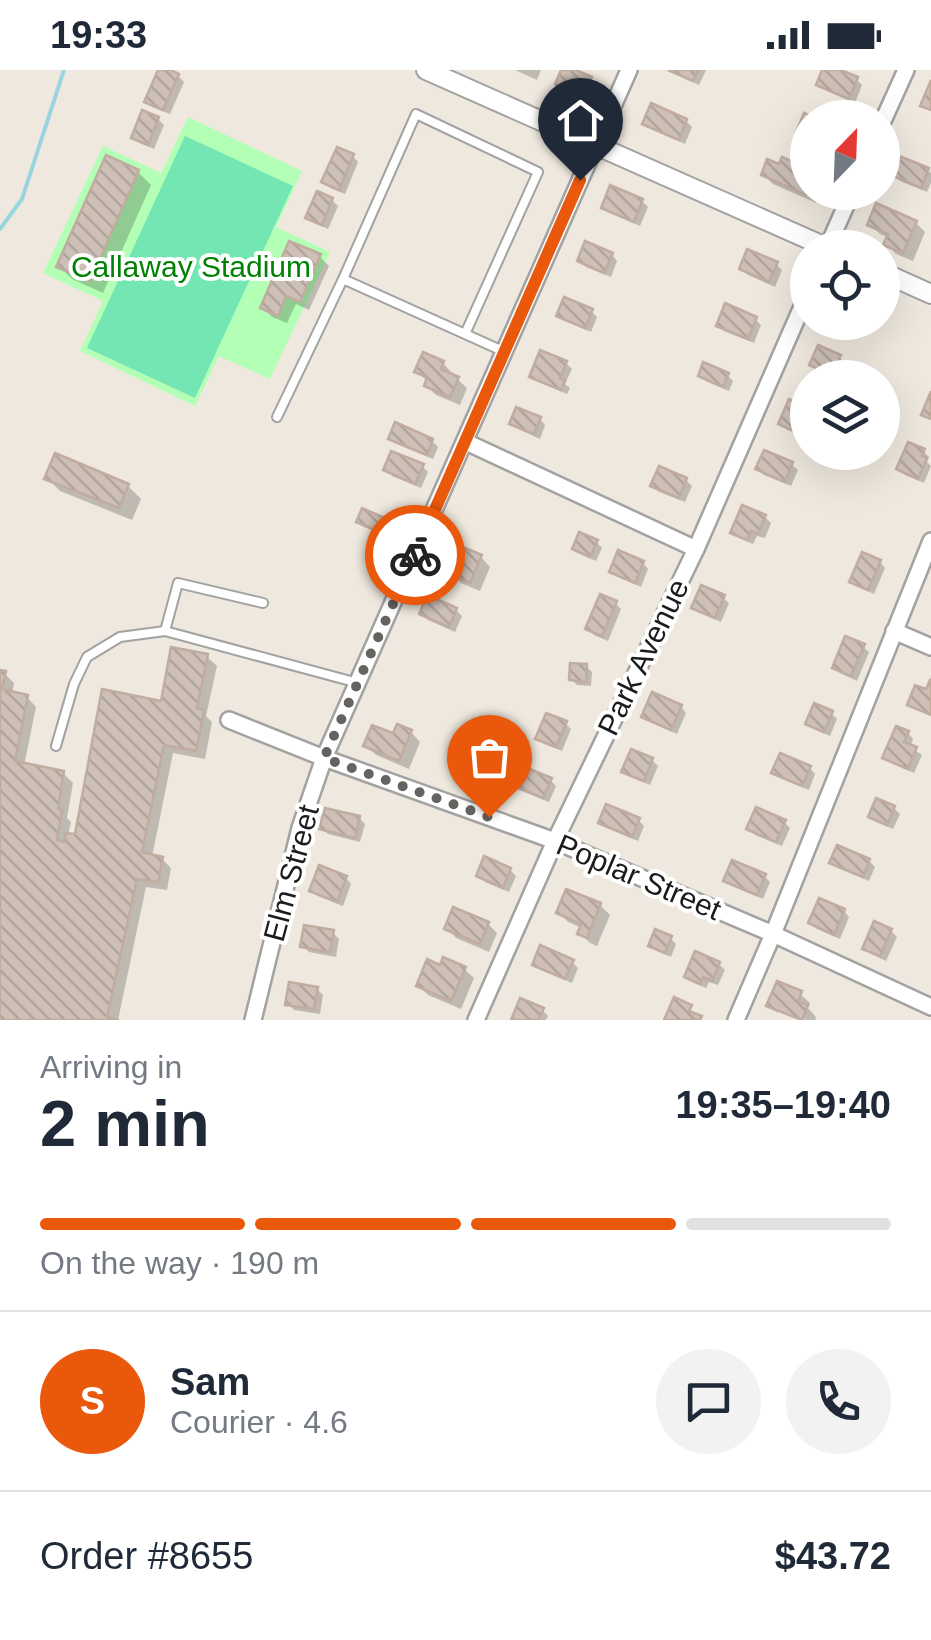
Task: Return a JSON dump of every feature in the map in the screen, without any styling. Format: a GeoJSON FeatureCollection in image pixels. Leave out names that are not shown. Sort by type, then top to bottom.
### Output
{"type":"FeatureCollection","features":[{"type":"Feature","properties":{"kind":"street"},"geometry":{"type":"LineString","coordinates":[[426,70],[790,230]]}},
{"type":"Feature","properties":{"kind":"street","name":"Elm Street"},"geometry":{"type":"LineString","coordinates":[[254,1020],[300,828],[324,758],[629,70]]}},
{"type":"Feature","properties":{"kind":"street"},"geometry":{"type":"LineString","coordinates":[[892,100],[906,70]]}},
{"type":"Feature","properties":{"kind":"street"},"geometry":{"type":"LineString","coordinates":[[900,280],[931,294]]}},
{"type":"Feature","properties":{"kind":"street","name":"Park Avenue"},"geometry":{"type":"LineString","coordinates":[[476,1020],[555,840],[696,549],[790,334]]}},
{"type":"Feature","properties":{"kind":"street"},"geometry":{"type":"LineString","coordinates":[[466,442],[696,549]]}},
{"type":"Feature","properties":{"kind":"street"},"geometry":{"type":"LineString","coordinates":[[736,1020],[931,541]]}},
{"type":"Feature","properties":{"kind":"street"},"geometry":{"type":"LineString","coordinates":[[894,631],[931,647]]}},
{"type":"Feature","properties":{"kind":"street","name":"Poplar Street"},"geometry":{"type":"LineString","coordinates":[[229,720],[555,840],[931,1007]]}},
{"type":"Feature","properties":{"kind":"lane"},"geometry":{"type":"LineString","coordinates":[[278,416],[416,114],[538,172],[465,334]]}},
{"type":"Feature","properties":{"kind":"lane"},"geometry":{"type":"LineString","coordinates":[[342,278],[505,352]]}},
{"type":"Feature","properties":{"kind":"lane"},"geometry":{"type":"LineString","coordinates":[[166,632],[178,583],[263,603]]}},
{"type":"Feature","properties":{"kind":"lane"},"geometry":{"type":"LineString","coordinates":[[56,746],[74,684],[88,657],[120,637],[166,632],[358,684]]}},
{"type":"Feature","properties":{"kind":"green space","name":"Callaway Stadium"},"geometry":{"type":"Polygon","coordinates":[[[188,117],[302,171],[276,227],[330,252],[270,379],[219,356],[195,406],[80,351],[103,301],[43,273],[103,146],[161,173],[188,117]]]}},
{"type":"Feature","properties":{"kind":"green space"},"geometry":{"type":"Polygon","coordinates":[[[185,136],[293,186],[195,398],[87,348],[185,136]]]}},
{"type":"Feature","properties":{"kind":"building"},"geometry":{"type":"Polygon","coordinates":[[[158,70],[179,74],[163,110],[144,102],[158,70]]]}},
{"type":"Feature","properties":{"kind":"building"},"geometry":{"type":"Polygon","coordinates":[[[561,70],[576,70],[592,77],[583,96],[555,84],[561,70]]]}},
{"type":"Feature","properties":{"kind":"building"},"geometry":{"type":"Polygon","coordinates":[[[668,70],[698,70],[693,81],[668,70]]]}},
{"type":"Feature","properties":{"kind":"building"},"geometry":{"type":"Polygon","coordinates":[[[822,70],[841,70],[858,77],[849,99],[816,85],[822,70]]]}},
{"type":"Feature","properties":{"kind":"building"},"geometry":{"type":"Polygon","coordinates":[[[931,80],[931,110],[920,106],[931,80]]]}},
{"type":"Feature","properties":{"kind":"building"},"geometry":{"type":"Polygon","coordinates":[[[651,103],[687,119],[679,140],[642,124],[651,103]]]}},
{"type":"Feature","properties":{"kind":"building"},"geometry":{"type":"Polygon","coordinates":[[[142,110],[159,117],[148,145],[131,138],[142,110]]]}},
{"type":"Feature","properties":{"kind":"building"},"geometry":{"type":"Polygon","coordinates":[[[337,147],[354,154],[339,190],[321,182],[337,147]]]}},
{"type":"Feature","properties":{"kind":"building"},"geometry":{"type":"Polygon","coordinates":[[[106,155],[139,170],[90,281],[56,267],[106,155]]]}},
{"type":"Feature","properties":{"kind":"building"},"geometry":{"type":"Polygon","coordinates":[[[900,156],[929,168],[921,188],[900,179],[900,156]]]}},
{"type":"Feature","properties":{"kind":"building"},"geometry":{"type":"Polygon","coordinates":[[[782,157],[790,160],[790,188],[761,175],[767,159],[779,164],[782,157]]]}},
{"type":"Feature","properties":{"kind":"building"},"geometry":{"type":"Polygon","coordinates":[[[610,185],[643,199],[634,222],[601,208],[610,185]]]}},
{"type":"Feature","properties":{"kind":"building"},"geometry":{"type":"Polygon","coordinates":[[[317,191],[333,198],[322,225],[305,218],[317,191]]]}},
{"type":"Feature","properties":{"kind":"building"},"geometry":{"type":"Polygon","coordinates":[[[873,210],[892,210],[917,221],[903,253],[900,230],[879,230],[867,225],[873,210]]]}},
{"type":"Feature","properties":{"kind":"building"},"geometry":{"type":"Polygon","coordinates":[[[289,241],[321,254],[300,302],[286,296],[278,316],[260,308],[289,241]]]}},
{"type":"Feature","properties":{"kind":"building"},"geometry":{"type":"Polygon","coordinates":[[[585,241],[613,253],[604,273],[577,261],[585,241]]]}},
{"type":"Feature","properties":{"kind":"building"},"geometry":{"type":"Polygon","coordinates":[[[747,249],[778,262],[769,282],[739,269],[747,249]]]}},
{"type":"Feature","properties":{"kind":"building"},"geometry":{"type":"Polygon","coordinates":[[[564,297],[593,309],[585,328],[556,316],[564,297]]]}},
{"type":"Feature","properties":{"kind":"building"},"geometry":{"type":"Polygon","coordinates":[[[725,303],[757,317],[748,339],[716,326],[725,303]]]}},
{"type":"Feature","properties":{"kind":"building"},"geometry":{"type":"Polygon","coordinates":[[[818,345],[841,355],[839,360],[811,360],[818,345]]]}},
{"type":"Feature","properties":{"kind":"building"},"geometry":{"type":"Polygon","coordinates":[[[540,350],[567,361],[560,378],[565,381],[561,390],[529,377],[540,350]]]}},
{"type":"Feature","properties":{"kind":"building"},"geometry":{"type":"Polygon","coordinates":[[[423,352],[444,361],[441,369],[459,377],[450,397],[424,386],[427,377],[414,372],[423,352]]]}},
{"type":"Feature","properties":{"kind":"building"},"geometry":{"type":"Polygon","coordinates":[[[703,362],[729,373],[723,387],[698,376],[703,362]]]}},
{"type":"Feature","properties":{"kind":"building"},"geometry":{"type":"Polygon","coordinates":[[[931,391],[931,419],[921,415],[931,391]]]}},
{"type":"Feature","properties":{"kind":"building"},"geometry":{"type":"Polygon","coordinates":[[[789,399],[790,399],[790,429],[778,424],[789,399]]]}},
{"type":"Feature","properties":{"kind":"building"},"geometry":{"type":"Polygon","coordinates":[[[516,407],[541,417],[534,434],[509,424],[516,407]]]}},
{"type":"Feature","properties":{"kind":"building"},"geometry":{"type":"Polygon","coordinates":[[[395,422],[433,439],[427,455],[388,439],[395,422]]]}},
{"type":"Feature","properties":{"kind":"building"},"geometry":{"type":"Polygon","coordinates":[[[908,442],[925,449],[922,456],[927,458],[918,479],[898,470],[908,442]]]}},
{"type":"Feature","properties":{"kind":"building"},"geometry":{"type":"Polygon","coordinates":[[[764,450],[790,461],[785,482],[755,469],[764,450]]]}},
{"type":"Feature","properties":{"kind":"building"},"geometry":{"type":"Polygon","coordinates":[[[391,451],[424,464],[415,484],[383,470],[391,451]]]}},
{"type":"Feature","properties":{"kind":"building"},"geometry":{"type":"Polygon","coordinates":[[[55,453],[129,484],[119,508],[44,479],[55,453]]]}},
{"type":"Feature","properties":{"kind":"building"},"geometry":{"type":"Polygon","coordinates":[[[659,466],[687,478],[679,498],[650,486],[659,466]]]}},
{"type":"Feature","properties":{"kind":"building"},"geometry":{"type":"Polygon","coordinates":[[[742,505],[766,515],[758,534],[751,531],[747,540],[730,533],[742,505]]]}},
{"type":"Feature","properties":{"kind":"building"},"geometry":{"type":"Polygon","coordinates":[[[362,508],[396,523],[391,537],[356,522],[362,508]]]}},
{"type":"Feature","properties":{"kind":"building"},"geometry":{"type":"Polygon","coordinates":[[[579,532],[598,540],[590,557],[572,549],[579,532]]]}},
{"type":"Feature","properties":{"kind":"building"},"geometry":{"type":"Polygon","coordinates":[[[451,542],[482,555],[470,583],[448,574],[452,565],[442,561],[451,542]]]}},
{"type":"Feature","properties":{"kind":"building"},"geometry":{"type":"Polygon","coordinates":[[[618,550],[644,561],[635,583],[609,572],[618,550]]]}},
{"type":"Feature","properties":{"kind":"building"},"geometry":{"type":"Polygon","coordinates":[[[862,552],[881,560],[868,590],[849,582],[862,552]]]}},
{"type":"Feature","properties":{"kind":"building"},"geometry":{"type":"Polygon","coordinates":[[[701,585],[725,595],[715,618],[691,608],[701,585]]]}},
{"type":"Feature","properties":{"kind":"building"},"geometry":{"type":"Polygon","coordinates":[[[600,594],[617,601],[602,636],[585,629],[600,594]]]}},
{"type":"Feature","properties":{"kind":"building"},"geometry":{"type":"Polygon","coordinates":[[[427,595],[457,608],[449,627],[419,614],[427,595]]]}},
{"type":"Feature","properties":{"kind":"building"},"geometry":{"type":"Polygon","coordinates":[[[845,636],[865,644],[851,676],[832,668],[845,636]]]}},
{"type":"Feature","properties":{"kind":"building"},"geometry":{"type":"Polygon","coordinates":[[[171,647],[208,654],[197,708],[204,710],[196,751],[164,745],[142,852],[163,857],[158,882],[137,879],[107,1017],[119,1020],[0,1020],[0,670],[6,671],[2,689],[28,695],[15,761],[64,771],[57,840],[64,842],[66,833],[75,834],[102,689],[161,701],[171,647]]]}},
{"type":"Feature","properties":{"kind":"building"},"geometry":{"type":"Polygon","coordinates":[[[570,663],[587,664],[586,682],[569,680],[570,663]]]}},
{"type":"Feature","properties":{"kind":"building"},"geometry":{"type":"Polygon","coordinates":[[[930,680],[931,715],[907,705],[915,685],[926,689],[930,680]]]}},
{"type":"Feature","properties":{"kind":"building"},"geometry":{"type":"Polygon","coordinates":[[[652,692],[682,705],[671,730],[641,717],[652,692]]]}},
{"type":"Feature","properties":{"kind":"building"},"geometry":{"type":"Polygon","coordinates":[[[814,703],[833,711],[824,732],[805,724],[814,703]]]}},
{"type":"Feature","properties":{"kind":"building"},"geometry":{"type":"Polygon","coordinates":[[[546,713],[567,721],[556,747],[535,739],[546,713]]]}},
{"type":"Feature","properties":{"kind":"building"},"geometry":{"type":"Polygon","coordinates":[[[397,724],[412,730],[399,761],[363,746],[372,725],[393,733],[397,724]]]}},
{"type":"Feature","properties":{"kind":"building"},"geometry":{"type":"Polygon","coordinates":[[[896,726],[909,731],[904,742],[917,747],[908,769],[882,758],[896,726]]]}},
{"type":"Feature","properties":{"kind":"building"},"geometry":{"type":"Polygon","coordinates":[[[631,749],[653,758],[644,781],[621,772],[631,749]]]}},
{"type":"Feature","properties":{"kind":"building"},"geometry":{"type":"Polygon","coordinates":[[[780,753],[811,766],[802,786],[771,773],[780,753]]]}},
{"type":"Feature","properties":{"kind":"building"},"geometry":{"type":"Polygon","coordinates":[[[527,768],[552,778],[543,798],[510,784],[515,772],[524,776],[527,768]]]}},
{"type":"Feature","properties":{"kind":"building"},"geometry":{"type":"Polygon","coordinates":[[[876,798],[895,806],[887,825],[868,817],[876,798]]]}},
{"type":"Feature","properties":{"kind":"building"},"geometry":{"type":"Polygon","coordinates":[[[606,804],[640,818],[632,837],[598,823],[606,804]]]}},
{"type":"Feature","properties":{"kind":"building"},"geometry":{"type":"Polygon","coordinates":[[[756,807],[786,820],[776,842],[746,829],[756,807]]]}},
{"type":"Feature","properties":{"kind":"building"},"geometry":{"type":"Polygon","coordinates":[[[325,808],[360,816],[355,838],[319,829],[325,808]]]}},
{"type":"Feature","properties":{"kind":"building"},"geometry":{"type":"Polygon","coordinates":[[[837,845],[870,859],[863,877],[829,863],[837,845]]]}},
{"type":"Feature","properties":{"kind":"building"},"geometry":{"type":"Polygon","coordinates":[[[484,856],[511,868],[503,888],[476,876],[484,856]]]}},
{"type":"Feature","properties":{"kind":"building"},"geometry":{"type":"Polygon","coordinates":[[[732,860],[766,874],[757,895],[723,881],[732,860]]]}},
{"type":"Feature","properties":{"kind":"building"},"geometry":{"type":"Polygon","coordinates":[[[319,865],[347,876],[337,902],[309,891],[319,865]]]}},
{"type":"Feature","properties":{"kind":"building"},"geometry":{"type":"Polygon","coordinates":[[[566,889],[601,903],[587,938],[577,934],[581,924],[556,913],[566,889]]]}},
{"type":"Feature","properties":{"kind":"building"},"geometry":{"type":"Polygon","coordinates":[[[819,898],[845,909],[834,935],[808,923],[819,898]]]}},
{"type":"Feature","properties":{"kind":"building"},"geometry":{"type":"Polygon","coordinates":[[[453,907],[489,922],[480,944],[444,929],[453,907]]]}},
{"type":"Feature","properties":{"kind":"building"},"geometry":{"type":"Polygon","coordinates":[[[874,921],[892,929],[880,956],[862,949],[874,921]]]}},
{"type":"Feature","properties":{"kind":"building"},"geometry":{"type":"Polygon","coordinates":[[[304,925],[334,930],[330,952],[300,947],[304,925]]]}},
{"type":"Feature","properties":{"kind":"building"},"geometry":{"type":"Polygon","coordinates":[[[655,929],[672,936],[665,953],[648,946],[655,929]]]}},
{"type":"Feature","properties":{"kind":"building"},"geometry":{"type":"Polygon","coordinates":[[[540,945],[574,960],[565,979],[532,965],[540,945]]]}},
{"type":"Feature","properties":{"kind":"building"},"geometry":{"type":"Polygon","coordinates":[[[695,951],[720,962],[712,981],[703,977],[700,984],[684,977],[695,951]]]}},
{"type":"Feature","properties":{"kind":"building"},"geometry":{"type":"Polygon","coordinates":[[[443,957],[466,967],[451,1001],[416,986],[427,959],[440,965],[443,957]]]}},
{"type":"Feature","properties":{"kind":"building"},"geometry":{"type":"Polygon","coordinates":[[[777,981],[802,991],[798,1001],[808,1005],[802,1020],[766,1006],[777,981]]]}},
{"type":"Feature","properties":{"kind":"building"},"geometry":{"type":"Polygon","coordinates":[[[289,982],[318,987],[314,1009],[285,1005],[289,982]]]}},
{"type":"Feature","properties":{"kind":"building"},"geometry":{"type":"Polygon","coordinates":[[[674,997],[692,1005],[689,1011],[702,1016],[700,1020],[664,1020],[674,997]]]}},
{"type":"Feature","properties":{"kind":"building"},"geometry":{"type":"Polygon","coordinates":[[[520,998],[544,1008],[538,1020],[511,1020],[520,998]]]}},
{"type":"Feature","properties":{"kind":"waterway"},"geometry":{"type":"LineString","coordinates":[[0,229],[22,199],[64,70]]}},
{"type":"Feature","properties":{"kind":"way so far"},"geometry":{"type":"LineString","coordinates":[[415,555],[324,758],[489,817]]}},
{"type":"Feature","properties":{"kind":"route"},"geometry":{"type":"LineString","coordinates":[[415,555],[580,180]]}}]}
